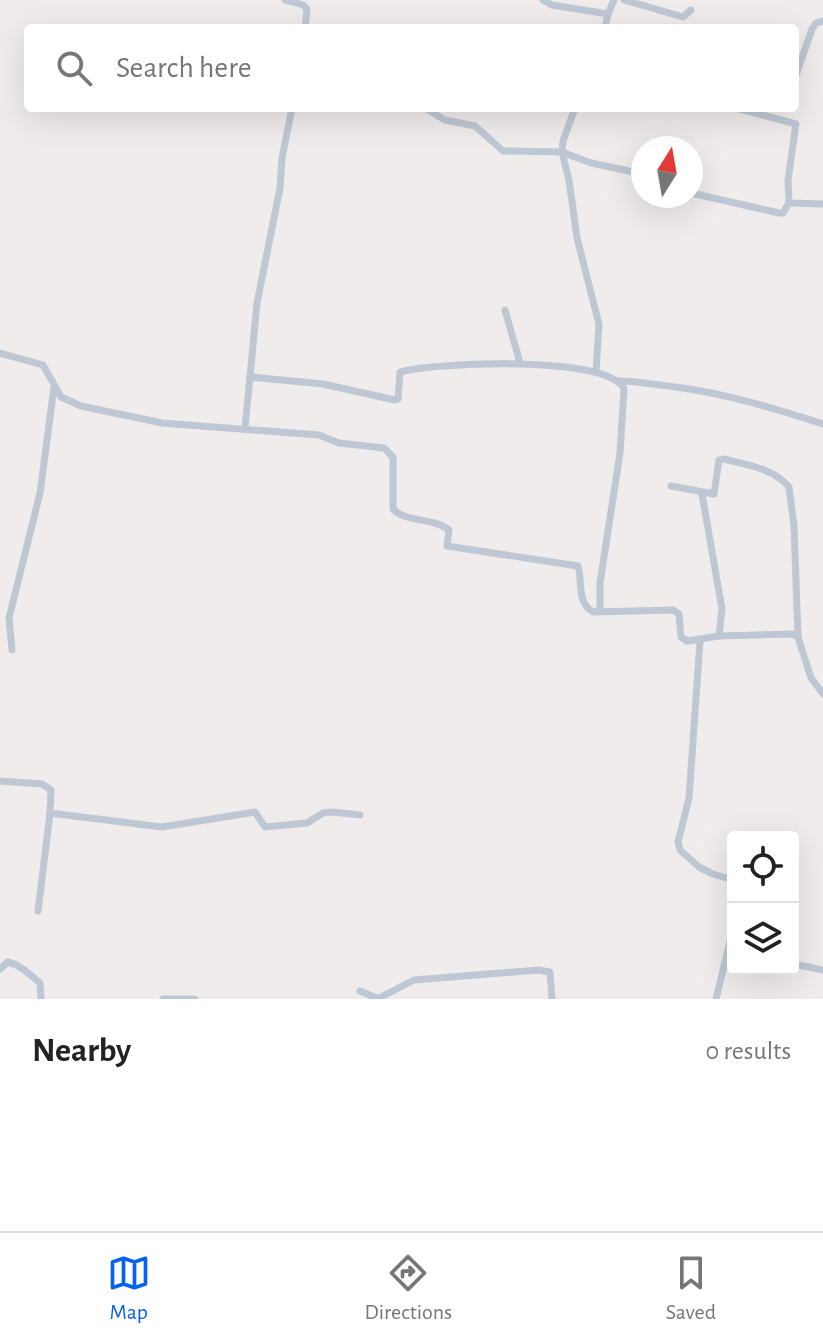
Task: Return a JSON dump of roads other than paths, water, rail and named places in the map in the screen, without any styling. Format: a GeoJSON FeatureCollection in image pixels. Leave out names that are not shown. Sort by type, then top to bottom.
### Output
{"type":"FeatureCollection","features":[{"type":"Feature","properties":{"kind":"street"},"geometry":{"type":"LineString","coordinates":[[285,0],[307,9],[305,24]]}},
{"type":"Feature","properties":{"kind":"street"},"geometry":{"type":"LineString","coordinates":[[543,0],[552,5],[608,14]]}},
{"type":"Feature","properties":{"kind":"street"},"geometry":{"type":"LineString","coordinates":[[606,24],[614,0]]}},
{"type":"Feature","properties":{"kind":"street"},"geometry":{"type":"LineString","coordinates":[[624,0],[683,17],[691,10]]}},
{"type":"Feature","properties":{"kind":"street"},"geometry":{"type":"LineString","coordinates":[[799,66],[812,29],[816,23],[823,21]]}},
{"type":"Feature","properties":{"kind":"street"},"geometry":{"type":"LineString","coordinates":[[245,428],[261,275],[280,188],[291,112]]}},
{"type":"Feature","properties":{"kind":"street"},"geometry":{"type":"LineString","coordinates":[[432,112],[445,120],[475,126],[503,151],[562,152],[591,163],[631,171]]}},
{"type":"Feature","properties":{"kind":"street"},"geometry":{"type":"LineString","coordinates":[[574,112],[562,152],[577,238],[599,324],[596,372]]}},
{"type":"Feature","properties":{"kind":"street"},"geometry":{"type":"LineString","coordinates":[[703,196],[779,213],[783,213],[789,203],[790,155],[796,124],[753,112]]}},
{"type":"Feature","properties":{"kind":"street"},"geometry":{"type":"LineString","coordinates":[[782,119],[784,112]]}},
{"type":"Feature","properties":{"kind":"street"},"geometry":{"type":"LineString","coordinates":[[789,203],[823,204]]}},
{"type":"Feature","properties":{"kind":"street"},"geometry":{"type":"LineString","coordinates":[[505,310],[520,363]]}},
{"type":"Feature","properties":{"kind":"street"},"geometry":{"type":"LineString","coordinates":[[0,353],[43,365],[61,397],[81,406],[162,423],[319,435],[339,443],[389,450],[393,457],[391,503],[398,514],[440,523],[449,530],[447,546],[578,566],[582,604],[593,612],[673,610],[679,614],[681,637],[687,641],[719,636],[792,634],[798,637]]}},
{"type":"Feature","properties":{"kind":"street"},"geometry":{"type":"LineString","coordinates":[[250,377],[323,384],[395,400],[398,399],[398,375],[403,370],[463,364],[520,363],[596,372],[619,381],[694,388],[753,401],[823,424]]}},
{"type":"Feature","properties":{"kind":"street"},"geometry":{"type":"LineString","coordinates":[[600,611],[600,583],[620,453],[624,389],[619,381]]}},
{"type":"Feature","properties":{"kind":"street"},"geometry":{"type":"LineString","coordinates":[[12,650],[9,618],[40,493],[54,387]]}},
{"type":"Feature","properties":{"kind":"street"},"geometry":{"type":"LineString","coordinates":[[671,486],[714,494],[719,460],[724,459],[770,472],[789,487],[794,526],[798,637],[811,678],[823,694]]}},
{"type":"Feature","properties":{"kind":"street"},"geometry":{"type":"LineString","coordinates":[[702,494],[722,609],[719,636]]}},
{"type":"Feature","properties":{"kind":"street"},"geometry":{"type":"LineString","coordinates":[[700,641],[689,798],[678,842],[680,850],[699,867],[727,878]]}},
{"type":"Feature","properties":{"kind":"street"},"geometry":{"type":"LineString","coordinates":[[0,781],[42,784],[51,790],[38,911]]}},
{"type":"Feature","properties":{"kind":"street"},"geometry":{"type":"LineString","coordinates":[[50,813],[162,827],[255,812],[265,827],[307,823],[323,813],[360,815]]}},
{"type":"Feature","properties":{"kind":"street"},"geometry":{"type":"LineString","coordinates":[[716,999],[727,954]]}},
{"type":"Feature","properties":{"kind":"street"},"geometry":{"type":"LineString","coordinates":[[0,969],[12,962],[27,971],[40,983],[41,999]]}},
{"type":"Feature","properties":{"kind":"street"},"geometry":{"type":"LineString","coordinates":[[799,965],[823,970]]}},
{"type":"Feature","properties":{"kind":"street"},"geometry":{"type":"LineString","coordinates":[[360,991],[378,999],[414,980],[538,970],[550,972],[552,999]]}},
{"type":"Feature","properties":{"kind":"street"},"geometry":{"type":"LineString","coordinates":[[163,999],[195,999]]}}]}
